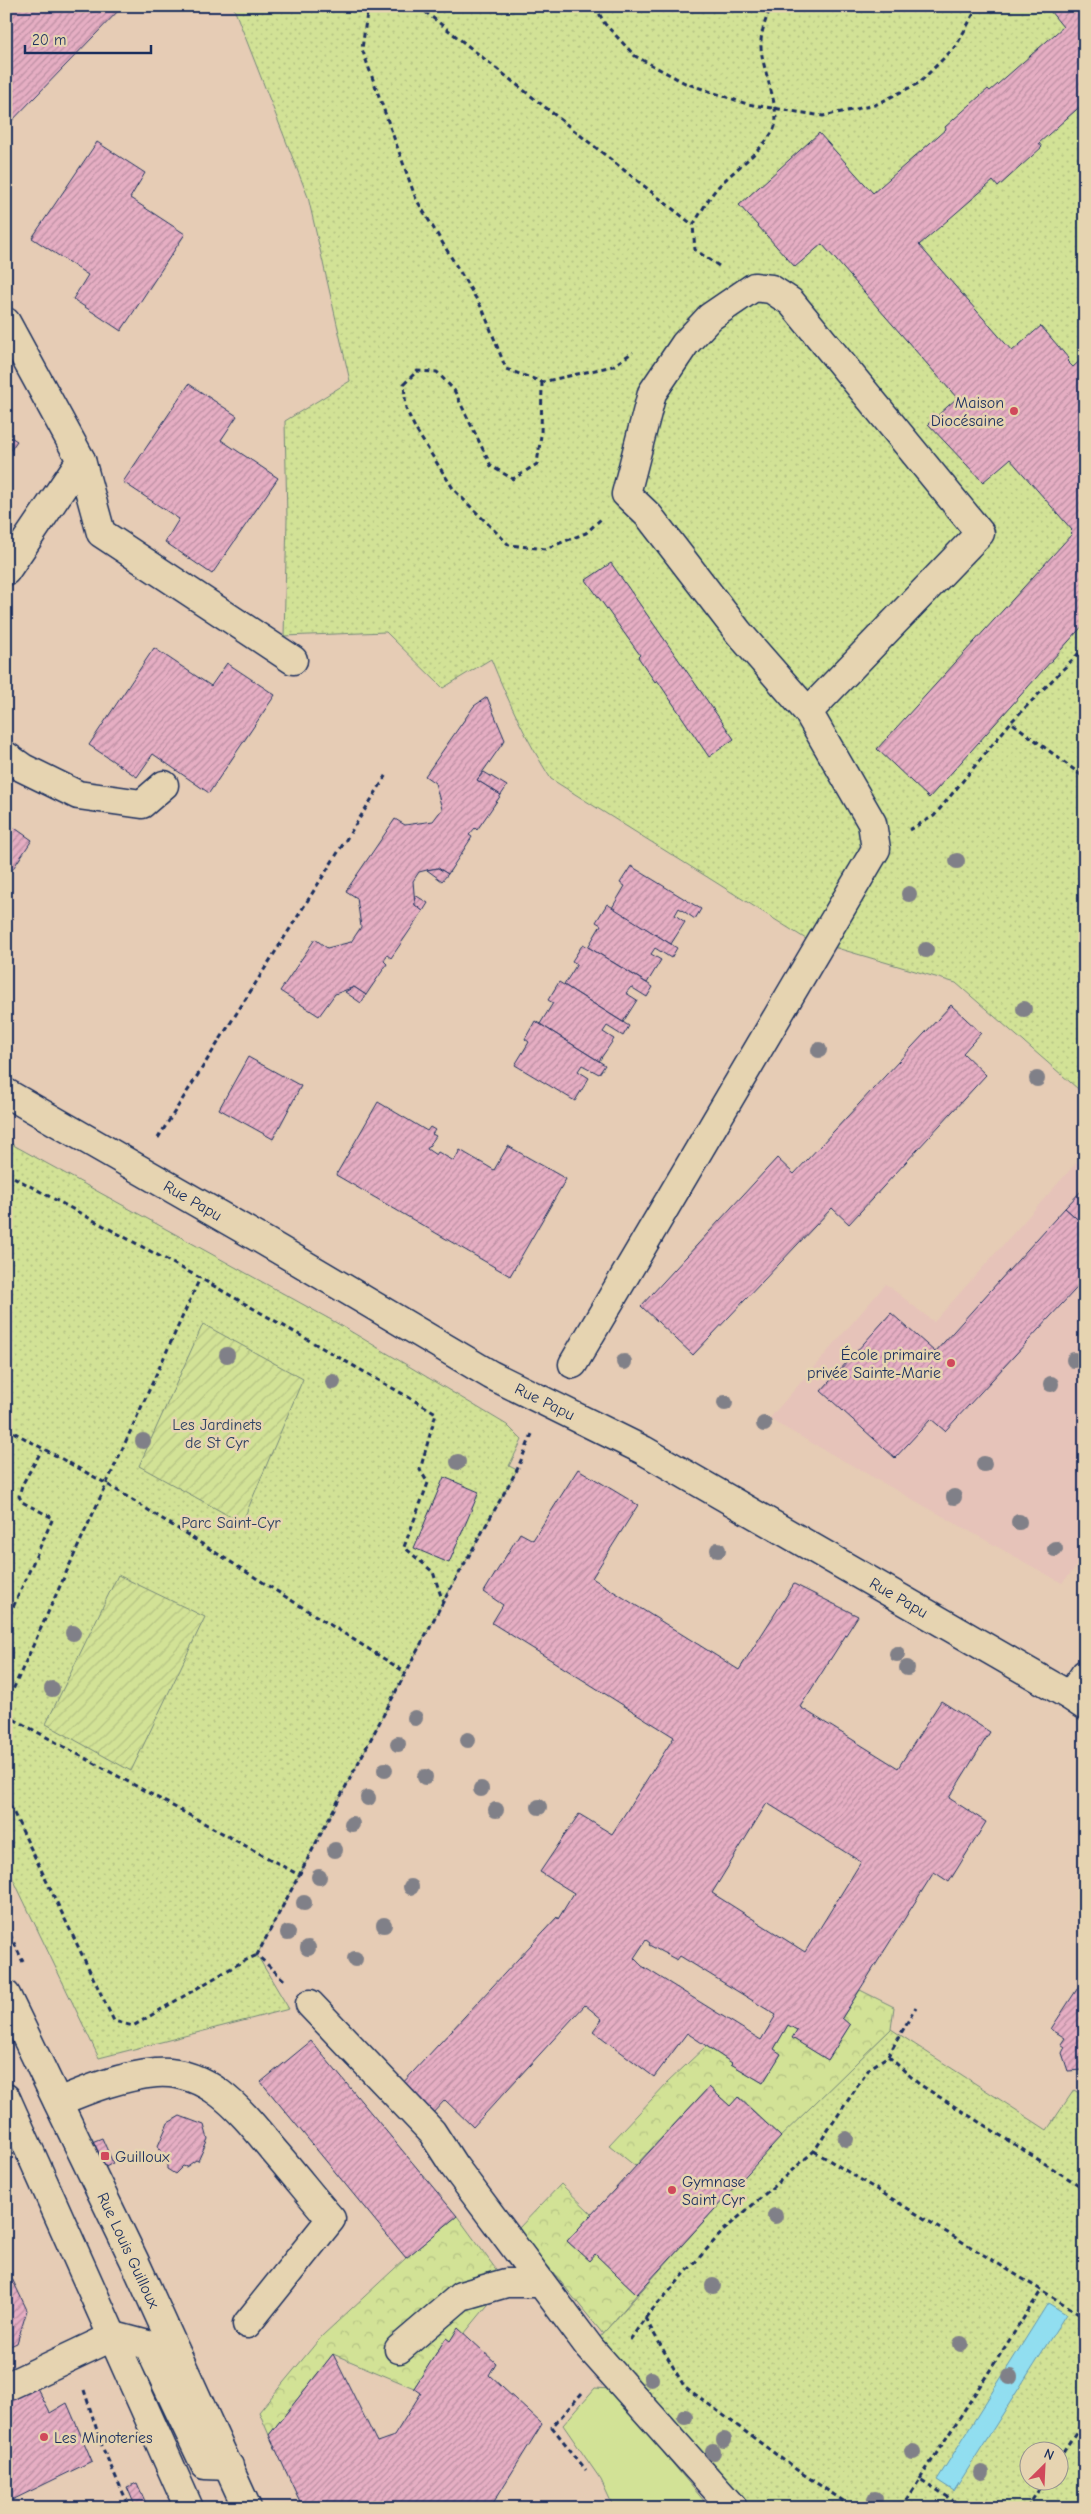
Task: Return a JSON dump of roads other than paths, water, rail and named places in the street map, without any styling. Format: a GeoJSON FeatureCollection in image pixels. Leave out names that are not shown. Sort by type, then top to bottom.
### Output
{"type":"FeatureCollection","features":[{"type":"Feature","properties":{"kind":"street"},"geometry":{"type":"LineString","coordinates":[[573,1364],[876,849],[872,823],[808,712],[739,633],[650,516],[626,494],[652,393],[685,344],[710,318],[754,287],[772,289],[791,302],[980,533],[808,712]]}},
{"type":"Feature","properties":{"kind":"street"},"geometry":{"type":"LineString","coordinates":[[6,322],[81,460],[101,533],[293,660]]}},
{"type":"Feature","properties":{"kind":"street"},"geometry":{"type":"LineString","coordinates":[[6,571],[81,460]]}},
{"type":"Feature","properties":{"kind":"street"},"geometry":{"type":"LineString","coordinates":[[6,756],[23,768],[78,795],[142,804],[164,785]]}},
{"type":"Feature","properties":{"kind":"street","name":"Rue Papu"},"geometry":{"type":"LineString","coordinates":[[6,1093],[138,1168],[491,1375],[644,1450],[1080,1692]]}},
{"type":"Feature","properties":{"kind":"street","name":"Rue Louis Guilloux"},"geometry":{"type":"LineString","coordinates":[[6,1995],[134,2260],[247,2508]]}},
{"type":"Feature","properties":{"kind":"street"},"geometry":{"type":"LineString","coordinates":[[310,2004],[432,2132],[454,2166],[590,2348],[733,2508]]}},
{"type":"Feature","properties":{"kind":"street"},"geometry":{"type":"LineString","coordinates":[[58,2102],[117,2081],[158,2073],[190,2077],[214,2088],[236,2105],[331,2219],[248,2324]]}},
{"type":"Feature","properties":{"kind":"street"},"geometry":{"type":"LineString","coordinates":[[6,2098],[114,2336],[189,2508]]}},
{"type":"Feature","properties":{"kind":"street"},"geometry":{"type":"LineString","coordinates":[[399,2349],[461,2296],[506,2283],[541,2283]]}},
{"type":"Feature","properties":{"kind":"street"},"geometry":{"type":"LineString","coordinates":[[6,2387],[114,2336],[148,2345],[205,2465],[229,2466]]}},
{"type":"Feature","properties":{"kind":"water"},"geometry":{"type":"Polygon","coordinates":[[[1048,2303],[1066,2314],[954,2491],[937,2480],[1048,2303]]]}},
{"type":"Feature","properties":{"kind":"place","name":"Maison Diocésaine"},"geometry":{"type":"Point","coordinates":[1014,411]}},
{"type":"Feature","properties":{"kind":"place","name":"École primaire privée Sainte-Marie"},"geometry":{"type":"Point","coordinates":[951,1363]}},
{"type":"Feature","properties":{"kind":"place","name":"Guilloux"},"geometry":{"type":"Point","coordinates":[105,2156]}},
{"type":"Feature","properties":{"kind":"place","name":"Gymnase Saint Cyr"},"geometry":{"type":"Point","coordinates":[672,2190]}},
{"type":"Feature","properties":{"kind":"place","name":"Les Minoteries"},"geometry":{"type":"Point","coordinates":[44,2437]}},
{"type":"Feature","properties":{"kind":"park label","name":"Les Jardinets de St Cyr"},"geometry":{"type":"Point","coordinates":[217,1433]}},
{"type":"Feature","properties":{"kind":"park label","name":"Parc Saint-Cyr"},"geometry":{"type":"Point","coordinates":[231,1522]}}]}
